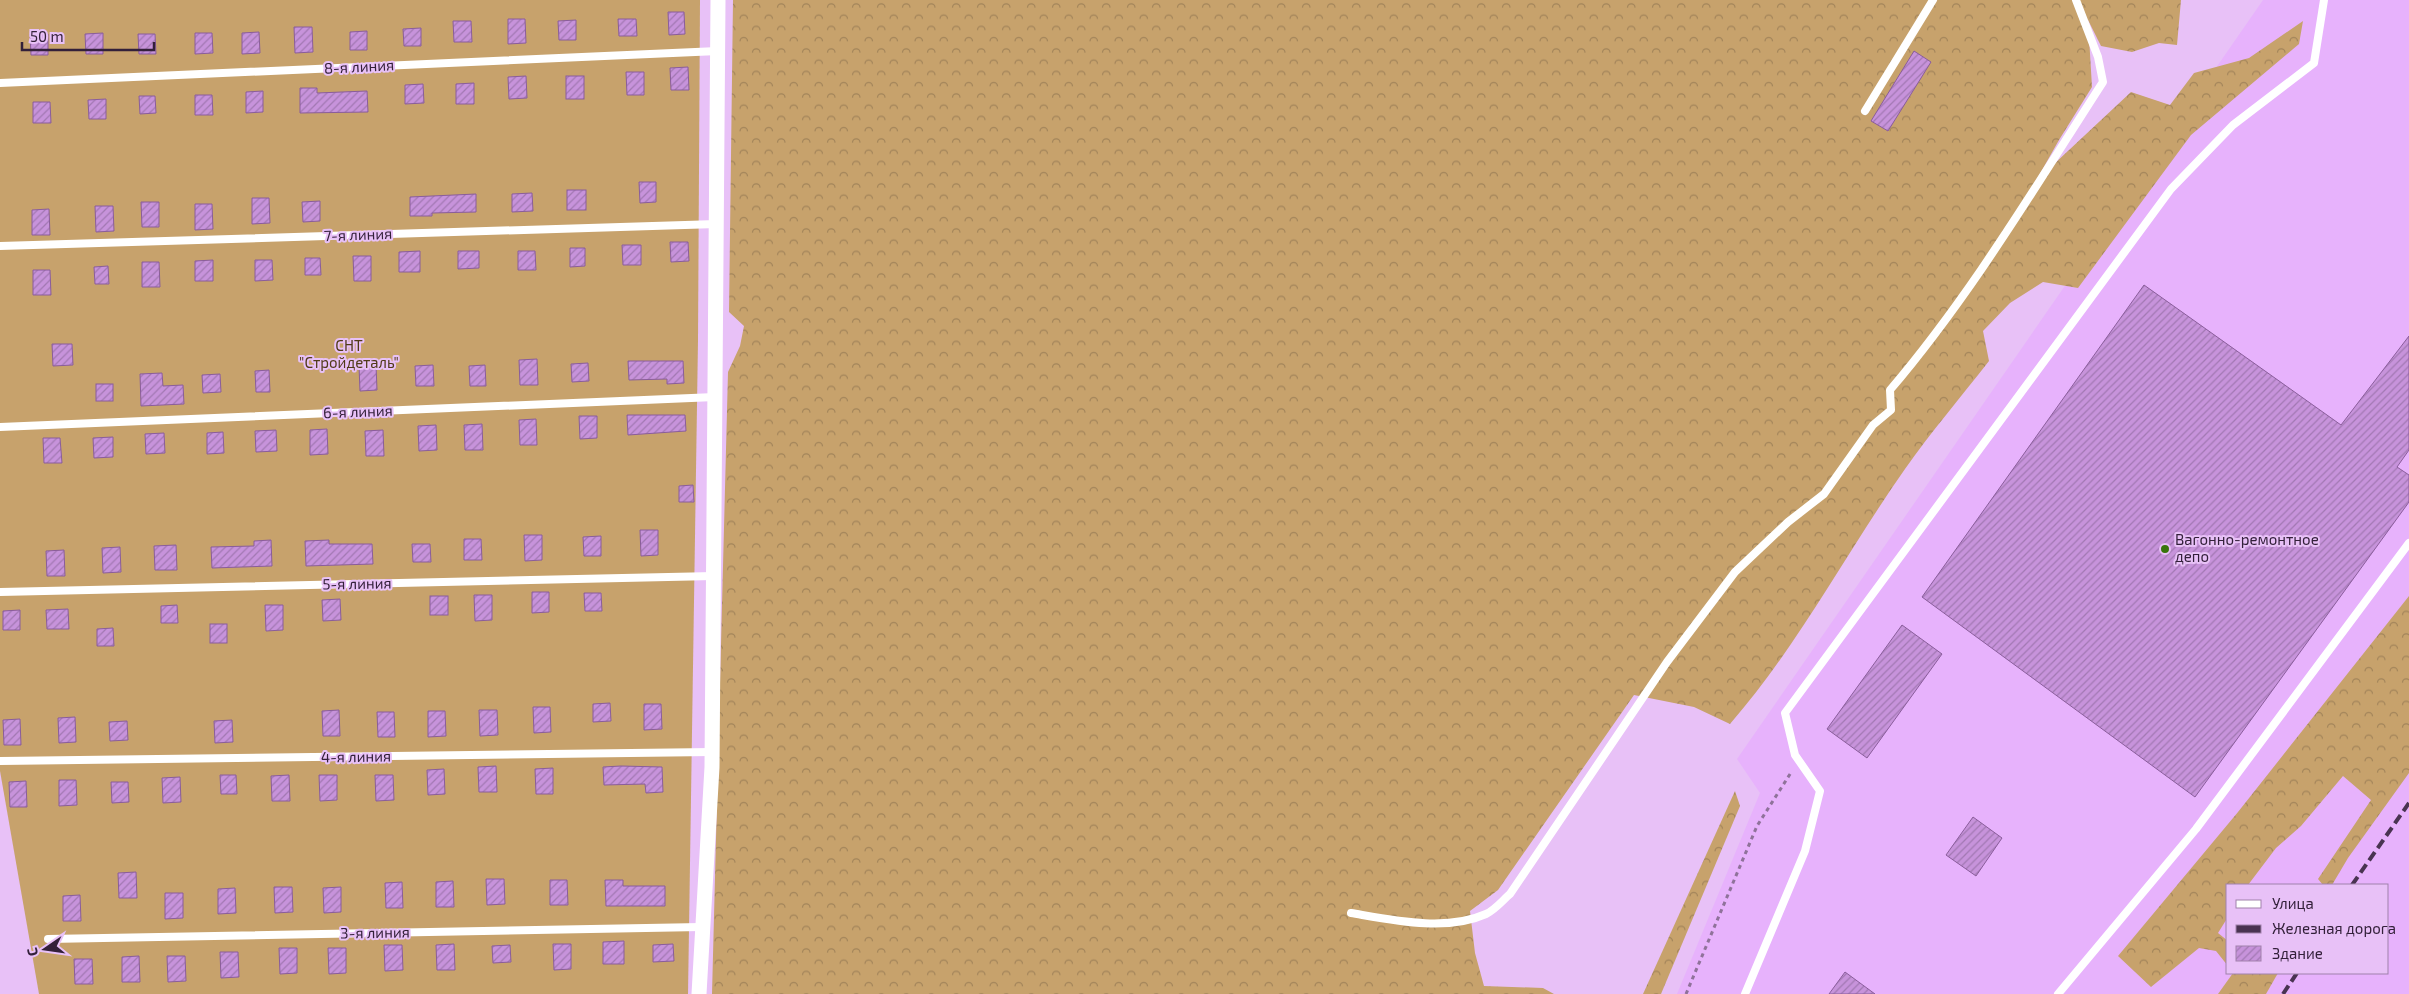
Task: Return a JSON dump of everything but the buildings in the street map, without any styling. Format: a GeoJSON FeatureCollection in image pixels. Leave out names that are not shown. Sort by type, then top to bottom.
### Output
{"type":"FeatureCollection","features":[{"type":"Feature","properties":{"kind":"street"},"geometry":{"type":"LineString","coordinates":[[699,994],[701,927],[712,752],[718,0]]}},
{"type":"Feature","properties":{"kind":"lane"},"geometry":{"type":"LineString","coordinates":[[1865,111],[1933,0]]}},
{"type":"Feature","properties":{"kind":"lane"},"geometry":{"type":"LineString","coordinates":[[1351,913],[1411,923],[1450,923],[1487,914],[1510,894],[1666,662],[1735,572],[1788,522],[1824,494],[1873,425],[1891,410],[1890,390],[1923,352],[1981,269],[2103,82],[2098,57],[2076,0]]}},
{"type":"Feature","properties":{"kind":"lane"},"geometry":{"type":"LineString","coordinates":[[1745,994],[1805,851],[1820,791],[1795,755],[1785,713],[2171,189],[2233,125],[2314,63],[2324,0]]}},
{"type":"Feature","properties":{"kind":"lane","name":"8-я линия"},"geometry":{"type":"LineString","coordinates":[[0,83],[718,51]]}},
{"type":"Feature","properties":{"kind":"lane","name":"7-я линия"},"geometry":{"type":"LineString","coordinates":[[0,246],[717,224]]}},
{"type":"Feature","properties":{"kind":"lane","name":"6-я линия"},"geometry":{"type":"LineString","coordinates":[[0,427],[715,397]]}},
{"type":"Feature","properties":{"kind":"lane"},"geometry":{"type":"LineString","coordinates":[[2058,994],[2196,829],[2409,543]]}},
{"type":"Feature","properties":{"kind":"lane","name":"5-я линия"},"geometry":{"type":"LineString","coordinates":[[0,592],[714,576]]}},
{"type":"Feature","properties":{"kind":"lane","name":"4-я линия"},"geometry":{"type":"LineString","coordinates":[[0,761],[712,752]]}},
{"type":"Feature","properties":{"kind":"lane","name":"3-я линия"},"geometry":{"type":"LineString","coordinates":[[48,939],[701,927]]}},
{"type":"Feature","properties":{"kind":"path"},"geometry":{"type":"LineString","coordinates":[[1686,994],[1757,826],[1799,760]]}},
{"type":"Feature","properties":{"kind":"shaded area"},"geometry":{"type":"Polygon","coordinates":[[[2263,0],[2409,0],[2409,994],[1677,994],[1760,793],[1737,759],[2263,0]]]}},
{"type":"Feature","properties":{"kind":"green space","name":"СНТ \"Стройдеталь\""},"geometry":{"type":"Polygon","coordinates":[[[0,0],[700,0],[698,340],[688,994],[39,994],[0,771],[0,0]]]}},
{"type":"Feature","properties":{"kind":"green space"},"geometry":{"type":"Polygon","coordinates":[[[733,0],[2181,0],[2177,45],[2159,43],[2132,52],[2101,46],[2088,20],[2092,87],[2027,197],[2053,165],[2131,92],[2170,105],[2194,73],[2249,58],[2303,21],[2299,44],[2191,135],[2078,288],[2043,282],[2010,303],[1983,331],[1989,361],[1905,469],[1800,631],[1755,694],[1730,724],[1694,707],[1634,695],[1498,890],[1470,911],[1475,953],[1484,986],[1543,988],[1554,994],[712,994],[728,372],[740,346],[744,326],[729,312],[733,0]]]}},
{"type":"Feature","properties":{"kind":"green space"},"geometry":{"type":"Polygon","coordinates":[[[2409,596],[2409,773],[2348,858],[2333,884],[2322,884],[2318,879],[2371,800],[2343,776],[2301,826],[2276,848],[2249,884],[2226,884],[2226,920],[2218,933],[2226,939],[2226,964],[2216,951],[2199,948],[2151,987],[2118,956],[2238,812],[2409,596]]]}},
{"type":"Feature","properties":{"kind":"green space"},"geometry":{"type":"Polygon","coordinates":[[[1735,791],[1740,806],[1661,994],[1643,994],[1735,791]]]}},
{"type":"Feature","properties":{"kind":"green space"},"geometry":{"type":"Polygon","coordinates":[[[2232,974],[2277,974],[2266,994],[2218,994],[2232,974]]]}},
{"type":"Feature","properties":{"kind":"railway"},"geometry":{"type":"LineString","coordinates":[[2353,884],[2409,803]]}},
{"type":"Feature","properties":{"kind":"railway"},"geometry":{"type":"LineString","coordinates":[[2283,994],[2296,974]]}},
{"type":"Feature","properties":{"kind":"place","name":"Вагонно-ремонтное депо"},"geometry":{"type":"Point","coordinates":[2165,549]}}]}
